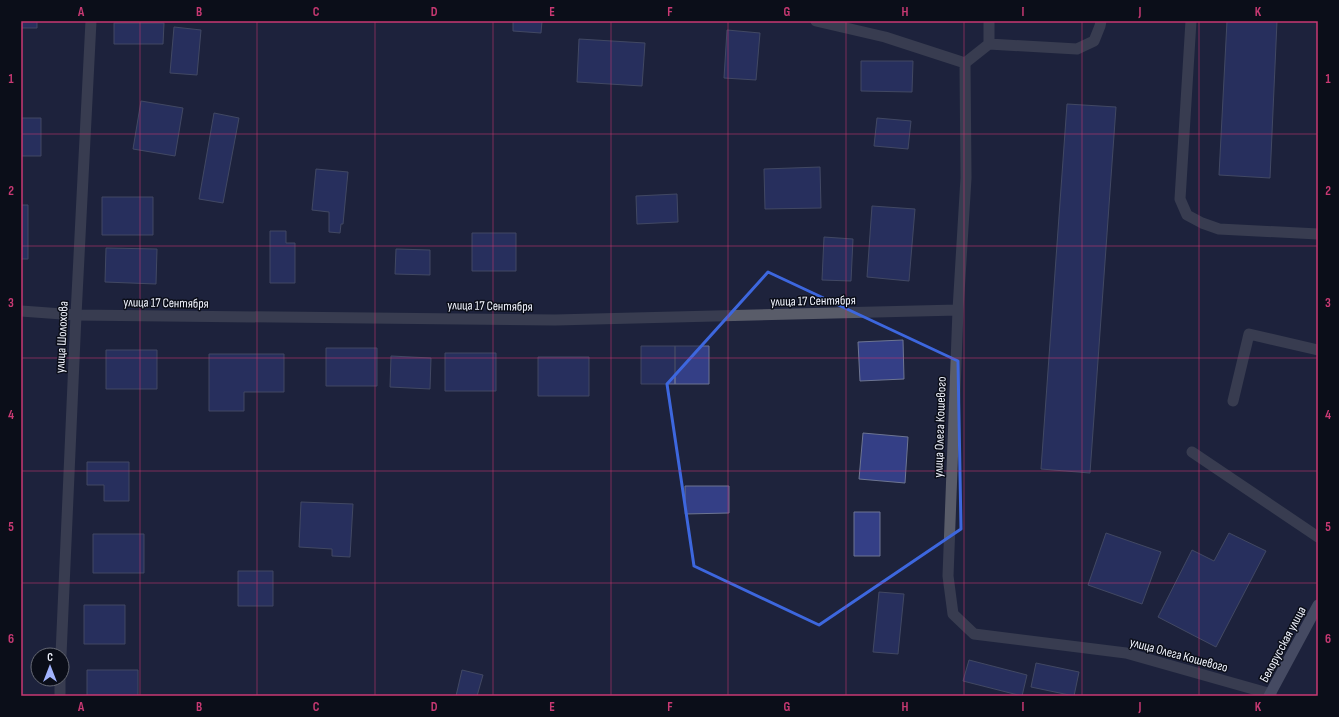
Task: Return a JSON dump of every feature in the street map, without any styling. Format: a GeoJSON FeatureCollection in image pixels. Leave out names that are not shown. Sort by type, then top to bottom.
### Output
{"type":"FeatureCollection","features":[{"type":"Feature","properties":{"kind":"main road","name":"Белорусская улица"},"geometry":{"type":"LineString","coordinates":[[1270,695],[1318,604]]}},
{"type":"Feature","properties":{"kind":"street","name":"улица Шолохова"},"geometry":{"type":"LineString","coordinates":[[61,647],[91,21]]}},
{"type":"Feature","properties":{"kind":"street"},"geometry":{"type":"LineString","coordinates":[[816,21],[885,37],[965,64],[989,44],[1078,49],[1094,41],[1101,21]]}},
{"type":"Feature","properties":{"kind":"street"},"geometry":{"type":"LineString","coordinates":[[989,21],[989,44]]}},
{"type":"Feature","properties":{"kind":"street"},"geometry":{"type":"LineString","coordinates":[[1191,21],[1180,199],[1187,215],[1202,223],[1219,229],[1318,234]]}},
{"type":"Feature","properties":{"kind":"street","name":"улица Олега Кошевого"},"geometry":{"type":"LineString","coordinates":[[965,64],[966,178],[958,310],[948,576],[953,614],[974,634],[1126,653],[1270,695]]}},
{"type":"Feature","properties":{"kind":"street","name":"улица 17 Сентября"},"geometry":{"type":"LineString","coordinates":[[21,312],[76,315],[555,320],[958,310]]}},
{"type":"Feature","properties":{"kind":"street"},"geometry":{"type":"LineString","coordinates":[[1233,401],[1249,334],[1318,350]]}},
{"type":"Feature","properties":{"kind":"street"},"geometry":{"type":"LineString","coordinates":[[1192,452],[1318,537]]}},
{"type":"Feature","properties":{"kind":"highlighted area"},"geometry":{"type":"Polygon","coordinates":[[[768,272],[958,361],[961,529],[819,625],[694,566],[667,384],[768,272]]]}},
{"type":"Feature","properties":{"kind":"building"},"geometry":{"type":"Polygon","coordinates":[[[21,21],[37,21],[37,28],[21,28],[21,21]]]}},
{"type":"Feature","properties":{"kind":"building"},"geometry":{"type":"Polygon","coordinates":[[[513,21],[542,21],[541,33],[513,31],[513,21]]]}},
{"type":"Feature","properties":{"kind":"building"},"geometry":{"type":"Polygon","coordinates":[[[1227,21],[1277,21],[1270,178],[1219,175],[1227,21]]]}},
{"type":"Feature","properties":{"kind":"building"},"geometry":{"type":"Polygon","coordinates":[[[114,23],[164,23],[163,44],[114,44],[114,23]]]}},
{"type":"Feature","properties":{"kind":"building"},"geometry":{"type":"Polygon","coordinates":[[[174,27],[201,30],[197,75],[170,73],[174,27]]]}},
{"type":"Feature","properties":{"kind":"building"},"geometry":{"type":"Polygon","coordinates":[[[727,30],[760,33],[756,80],[724,78],[727,30]]]}},
{"type":"Feature","properties":{"kind":"building"},"geometry":{"type":"Polygon","coordinates":[[[579,39],[645,43],[642,86],[577,82],[579,39]]]}},
{"type":"Feature","properties":{"kind":"building"},"geometry":{"type":"Polygon","coordinates":[[[861,61],[913,61],[912,92],[861,91],[861,61]]]}},
{"type":"Feature","properties":{"kind":"building"},"geometry":{"type":"Polygon","coordinates":[[[141,101],[183,108],[175,156],[133,149],[141,101]]]}},
{"type":"Feature","properties":{"kind":"building"},"geometry":{"type":"Polygon","coordinates":[[[1067,104],[1116,107],[1090,473],[1041,469],[1067,104]]]}},
{"type":"Feature","properties":{"kind":"building"},"geometry":{"type":"Polygon","coordinates":[[[214,113],[239,118],[223,203],[199,199],[214,113]]]}},
{"type":"Feature","properties":{"kind":"building"},"geometry":{"type":"Polygon","coordinates":[[[21,118],[41,118],[41,156],[21,156],[21,118]]]}},
{"type":"Feature","properties":{"kind":"building"},"geometry":{"type":"Polygon","coordinates":[[[877,118],[911,121],[908,149],[874,146],[877,118]]]}},
{"type":"Feature","properties":{"kind":"building"},"geometry":{"type":"Polygon","coordinates":[[[820,167],[821,208],[765,209],[764,169],[820,167]]]}},
{"type":"Feature","properties":{"kind":"building"},"geometry":{"type":"Polygon","coordinates":[[[316,169],[348,172],[343,224],[341,224],[340,233],[329,232],[329,212],[312,210],[316,169]]]}},
{"type":"Feature","properties":{"kind":"building"},"geometry":{"type":"Polygon","coordinates":[[[677,194],[678,222],[637,224],[636,196],[677,194]]]}},
{"type":"Feature","properties":{"kind":"building"},"geometry":{"type":"Polygon","coordinates":[[[102,197],[153,197],[153,235],[102,235],[102,197]]]}},
{"type":"Feature","properties":{"kind":"building"},"geometry":{"type":"Polygon","coordinates":[[[21,205],[28,205],[28,259],[21,259],[21,205]]]}},
{"type":"Feature","properties":{"kind":"building"},"geometry":{"type":"Polygon","coordinates":[[[872,206],[915,209],[909,281],[867,277],[872,206]]]}},
{"type":"Feature","properties":{"kind":"building"},"geometry":{"type":"Polygon","coordinates":[[[270,231],[286,231],[286,243],[295,243],[295,283],[270,283],[270,231]]]}},
{"type":"Feature","properties":{"kind":"building"},"geometry":{"type":"Polygon","coordinates":[[[472,233],[516,233],[516,271],[472,271],[472,233]]]}},
{"type":"Feature","properties":{"kind":"building"},"geometry":{"type":"Polygon","coordinates":[[[824,237],[853,239],[851,281],[822,280],[824,237]]]}},
{"type":"Feature","properties":{"kind":"building"},"geometry":{"type":"Polygon","coordinates":[[[106,248],[157,249],[156,284],[105,282],[106,248]]]}},
{"type":"Feature","properties":{"kind":"building"},"geometry":{"type":"Polygon","coordinates":[[[396,249],[430,250],[430,275],[395,274],[396,249]]]}},
{"type":"Feature","properties":{"kind":"building"},"geometry":{"type":"Polygon","coordinates":[[[903,340],[904,379],[860,381],[858,342],[903,340]]]}},
{"type":"Feature","properties":{"kind":"building"},"geometry":{"type":"Polygon","coordinates":[[[641,346],[675,346],[675,384],[641,384],[641,346]]]}},
{"type":"Feature","properties":{"kind":"building"},"geometry":{"type":"Polygon","coordinates":[[[675,346],[709,346],[709,384],[675,384],[675,346]]]}},
{"type":"Feature","properties":{"kind":"building"},"geometry":{"type":"Polygon","coordinates":[[[326,348],[377,348],[377,386],[326,386],[326,348]]]}},
{"type":"Feature","properties":{"kind":"building"},"geometry":{"type":"Polygon","coordinates":[[[106,350],[157,350],[157,389],[106,389],[106,350]]]}},
{"type":"Feature","properties":{"kind":"building"},"geometry":{"type":"Polygon","coordinates":[[[445,353],[496,353],[496,391],[445,391],[445,353]]]}},
{"type":"Feature","properties":{"kind":"building"},"geometry":{"type":"Polygon","coordinates":[[[209,354],[284,354],[284,392],[244,392],[244,411],[209,411],[209,354]]]}},
{"type":"Feature","properties":{"kind":"building"},"geometry":{"type":"Polygon","coordinates":[[[391,356],[431,358],[430,389],[390,387],[391,356]]]}},
{"type":"Feature","properties":{"kind":"building"},"geometry":{"type":"Polygon","coordinates":[[[538,357],[589,357],[589,396],[538,396],[538,357]]]}},
{"type":"Feature","properties":{"kind":"building"},"geometry":{"type":"Polygon","coordinates":[[[863,433],[908,437],[905,483],[859,479],[863,433]]]}},
{"type":"Feature","properties":{"kind":"building"},"geometry":{"type":"Polygon","coordinates":[[[87,462],[129,462],[129,501],[104,501],[104,485],[87,485],[87,462]]]}},
{"type":"Feature","properties":{"kind":"building"},"geometry":{"type":"Polygon","coordinates":[[[685,486],[729,486],[729,513],[685,514],[685,486]]]}},
{"type":"Feature","properties":{"kind":"building"},"geometry":{"type":"Polygon","coordinates":[[[301,502],[353,504],[350,557],[332,556],[332,549],[299,547],[301,502]]]}},
{"type":"Feature","properties":{"kind":"building"},"geometry":{"type":"Polygon","coordinates":[[[854,512],[880,512],[880,556],[854,556],[854,512]]]}},
{"type":"Feature","properties":{"kind":"building"},"geometry":{"type":"Polygon","coordinates":[[[1106,533],[1161,552],[1142,604],[1088,585],[1106,533]]]}},
{"type":"Feature","properties":{"kind":"building"},"geometry":{"type":"Polygon","coordinates":[[[1229,533],[1266,551],[1216,647],[1158,617],[1192,550],[1214,561],[1229,533]]]}},
{"type":"Feature","properties":{"kind":"building"},"geometry":{"type":"Polygon","coordinates":[[[93,534],[144,534],[144,573],[93,573],[93,534]]]}},
{"type":"Feature","properties":{"kind":"building"},"geometry":{"type":"Polygon","coordinates":[[[238,571],[273,571],[273,606],[238,606],[238,571]]]}},
{"type":"Feature","properties":{"kind":"building"},"geometry":{"type":"Polygon","coordinates":[[[879,592],[904,594],[898,654],[873,652],[879,592]]]}},
{"type":"Feature","properties":{"kind":"building"},"geometry":{"type":"Polygon","coordinates":[[[84,605],[125,605],[125,644],[84,644],[84,605]]]}},
{"type":"Feature","properties":{"kind":"building"},"geometry":{"type":"Polygon","coordinates":[[[969,660],[1027,675],[1022,696],[963,681],[969,660]]]}},
{"type":"Feature","properties":{"kind":"building"},"geometry":{"type":"Polygon","coordinates":[[[1036,663],[1079,672],[1074,696],[1031,687],[1036,663]]]}},
{"type":"Feature","properties":{"kind":"building"},"geometry":{"type":"Polygon","coordinates":[[[87,670],[138,670],[138,696],[87,696],[87,670]]]}},
{"type":"Feature","properties":{"kind":"building"},"geometry":{"type":"Polygon","coordinates":[[[462,670],[483,675],[477,696],[456,696],[462,670]]]}}]}
